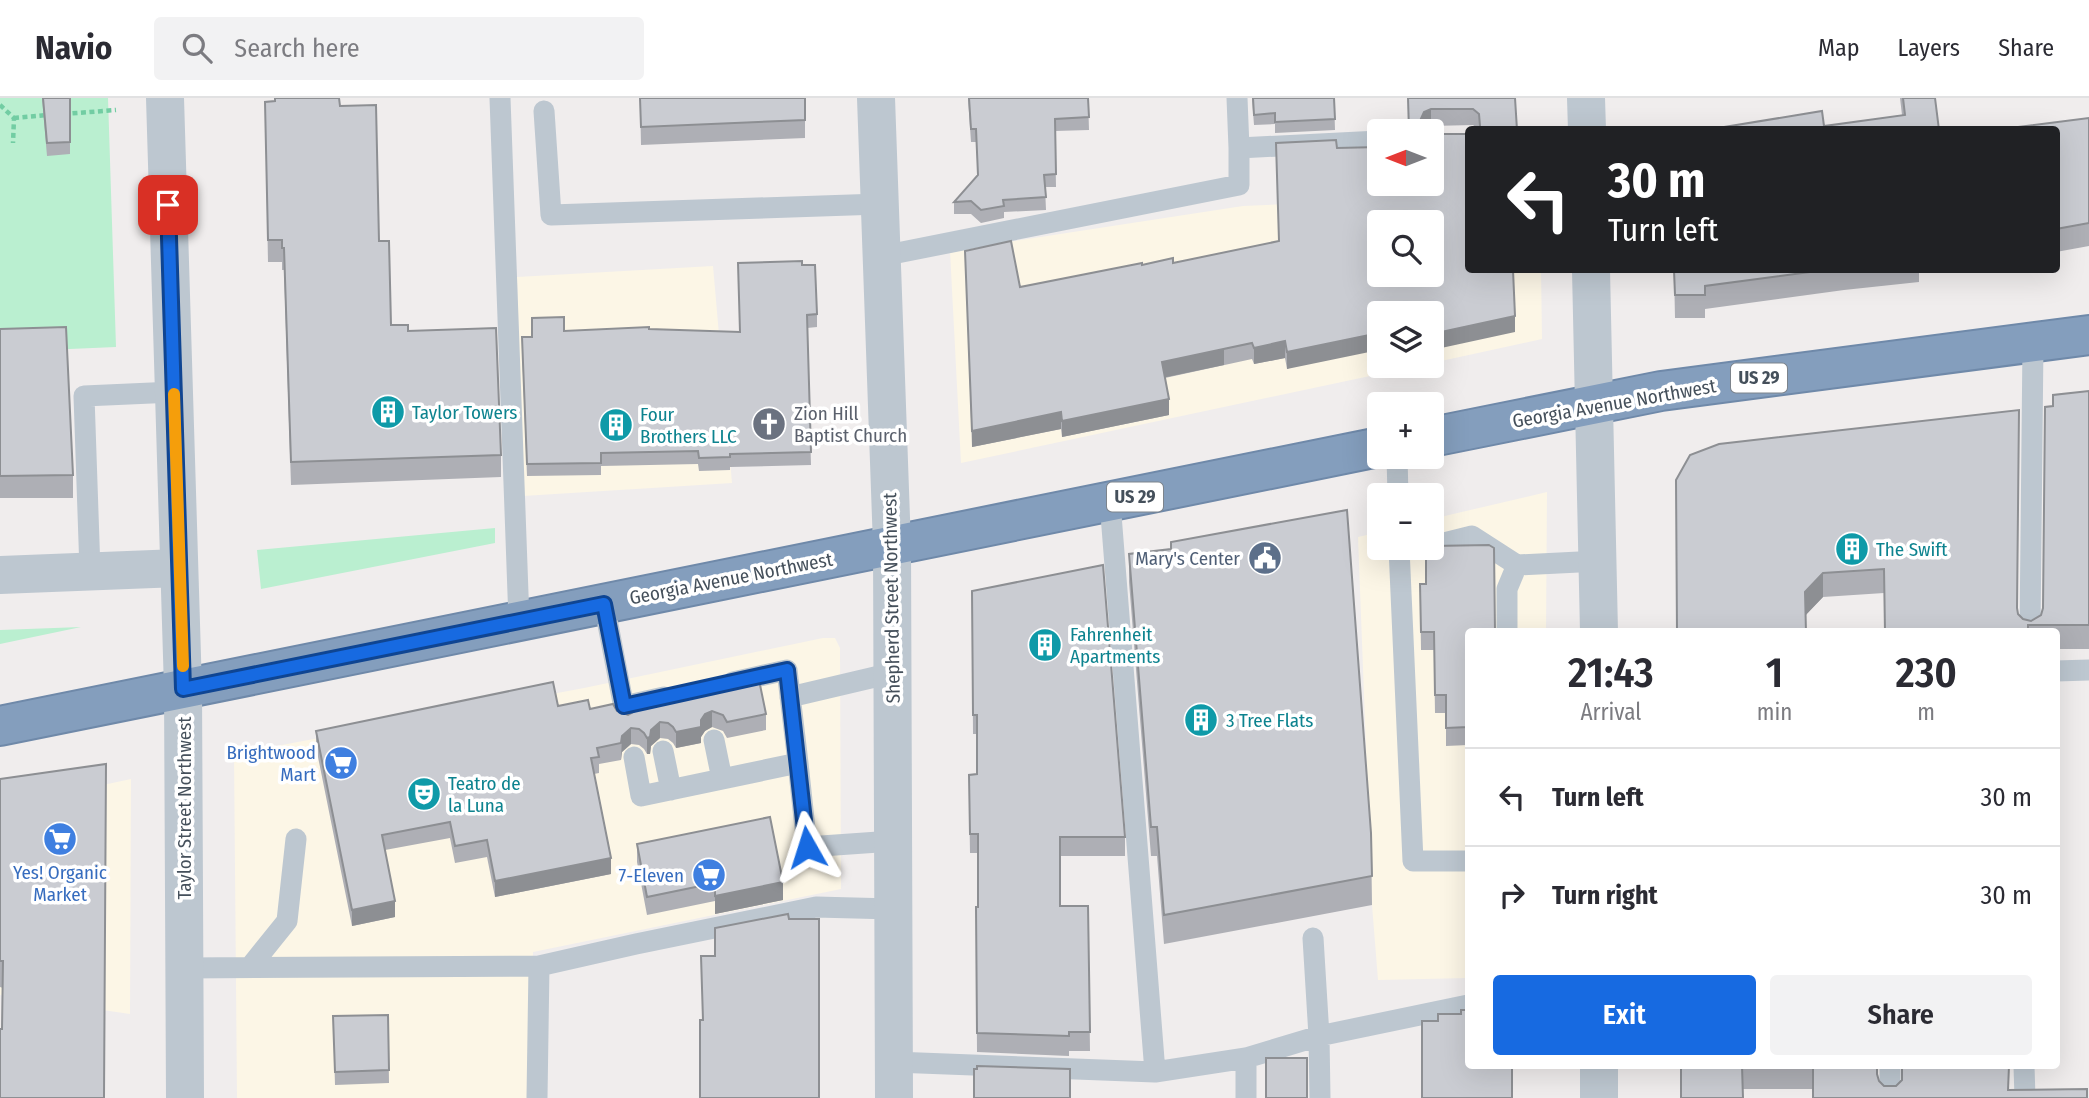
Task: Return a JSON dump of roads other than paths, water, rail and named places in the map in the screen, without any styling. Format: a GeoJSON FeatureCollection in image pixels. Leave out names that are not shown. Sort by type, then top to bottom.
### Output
{"type":"FeatureCollection","features":[{"type":"Feature","properties":{"kind":"highway","name":"Georgia Avenue Northwest"},"geometry":{"type":"LineString","coordinates":[[1444,435],[1661,391],[2089,335]]}},
{"type":"Feature","properties":{"kind":"highway","name":"Georgia Avenue Northwest"},"geometry":{"type":"LineString","coordinates":[[0,726],[1367,449]]}},
{"type":"Feature","properties":{"kind":"street","name":"Taylor Street Northwest"},"geometry":{"type":"LineString","coordinates":[[164,98],[183,689],[185,1098]]}},
{"type":"Feature","properties":{"kind":"street","name":"Shepherd Street Northwest"},"geometry":{"type":"LineString","coordinates":[[876,98],[892,546],[894,1080]]}},
{"type":"Feature","properties":{"kind":"street"},"geometry":{"type":"LineString","coordinates":[[1586,98],[1587,126]]}},
{"type":"Feature","properties":{"kind":"street"},"geometry":{"type":"LineString","coordinates":[[1591,273],[1599,628]]}},
{"type":"Feature","properties":{"kind":"street"},"geometry":{"type":"LineString","coordinates":[[0,575],[179,568]]}},
{"type":"Feature","properties":{"kind":"street"},"geometry":{"type":"LineString","coordinates":[[1599,1069],[1599,1098]]}},
{"type":"Feature","properties":{"kind":"lane"},"geometry":{"type":"LineString","coordinates":[[500,98],[519,621]]}},
{"type":"Feature","properties":{"kind":"lane"},"geometry":{"type":"LineString","coordinates":[[882,256],[1239,185],[1237,98]]}},
{"type":"Feature","properties":{"kind":"lane"},"geometry":{"type":"LineString","coordinates":[[544,111],[551,215],[880,204]]}},
{"type":"Feature","properties":{"kind":"lane"},"geometry":{"type":"LineString","coordinates":[[1239,148],[1367,142]]}},
{"type":"Feature","properties":{"kind":"lane"},"geometry":{"type":"LineString","coordinates":[[2030,628],[2033,342]]}},
{"type":"Feature","properties":{"kind":"lane"},"geometry":{"type":"LineString","coordinates":[[90,571],[84,396],[174,393]]}},
{"type":"Feature","properties":{"kind":"lane"},"geometry":{"type":"LineString","coordinates":[[1110,502],[1155,1072]]}},
{"type":"Feature","properties":{"kind":"lane"},"geometry":{"type":"LineString","coordinates":[[1444,543],[1472,536],[1517,565],[1599,562]]}},
{"type":"Feature","properties":{"kind":"lane"},"geometry":{"type":"LineString","coordinates":[[1400,560],[1413,861],[1465,861]]}},
{"type":"Feature","properties":{"kind":"lane"},"geometry":{"type":"LineString","coordinates":[[1507,628],[1507,589],[1517,565]]}},
{"type":"Feature","properties":{"kind":"lane"},"geometry":{"type":"LineString","coordinates":[[604,604],[625,712],[654,706],[677,694]]}},
{"type":"Feature","properties":{"kind":"lane"},"geometry":{"type":"LineString","coordinates":[[716,686],[787,670],[807,847],[893,841]]}},
{"type":"Feature","properties":{"kind":"lane"},"geometry":{"type":"LineString","coordinates":[[2060,671],[2089,670]]}},
{"type":"Feature","properties":{"kind":"lane"},"geometry":{"type":"LineString","coordinates":[[790,697],[892,673]]}},
{"type":"Feature","properties":{"kind":"lane"},"geometry":{"type":"LineString","coordinates":[[714,740],[723,779]]}},
{"type":"Feature","properties":{"kind":"lane"},"geometry":{"type":"LineString","coordinates":[[663,751],[671,790]]}},
{"type":"Feature","properties":{"kind":"lane"},"geometry":{"type":"LineString","coordinates":[[634,757],[642,796],[797,763]]}},
{"type":"Feature","properties":{"kind":"lane"},"geometry":{"type":"LineString","coordinates":[[250,967],[287,921],[296,839]]}},
{"type":"Feature","properties":{"kind":"lane"},"geometry":{"type":"LineString","coordinates":[[185,968],[539,966],[816,907],[893,909]]}},
{"type":"Feature","properties":{"kind":"lane"},"geometry":{"type":"LineString","coordinates":[[1313,938],[1320,1098]]}},
{"type":"Feature","properties":{"kind":"lane"},"geometry":{"type":"LineString","coordinates":[[537,1098],[539,966]]}},
{"type":"Feature","properties":{"kind":"lane"},"geometry":{"type":"LineString","coordinates":[[894,1080],[1155,1072],[1246,1058],[1319,1036],[1465,1006]]}},
{"type":"Feature","properties":{"kind":"lane"},"geometry":{"type":"LineString","coordinates":[[1246,1058],[1246,1098]]}},
{"type":"Feature","properties":{"kind":"lane"},"geometry":{"type":"LineString","coordinates":[[1890,1069],[1890,1098]]}},
{"type":"Feature","properties":{"kind":"lane"},"geometry":{"type":"LineString","coordinates":[[2024,1069],[2025,1098]]}},
{"type":"Feature","properties":{"kind":"place","name":"Taylor Towers"},"geometry":{"type":"Point","coordinates":[388,412]}},
{"type":"Feature","properties":{"kind":"place","name":"Zion Hill Baptist Church"},"geometry":{"type":"Point","coordinates":[769,424]}},
{"type":"Feature","properties":{"kind":"place","name":"Four Brothers LLC"},"geometry":{"type":"Point","coordinates":[616,425]}},
{"type":"Feature","properties":{"kind":"place","name":"The Swift"},"geometry":{"type":"Point","coordinates":[1852,549]}},
{"type":"Feature","properties":{"kind":"place","name":"Mary's Center"},"geometry":{"type":"Point","coordinates":[1265,558]}},
{"type":"Feature","properties":{"kind":"place","name":"Fahrenheit Apartments"},"geometry":{"type":"Point","coordinates":[1045,645]}},
{"type":"Feature","properties":{"kind":"place","name":"3 Tree Flats"},"geometry":{"type":"Point","coordinates":[1201,720]}},
{"type":"Feature","properties":{"kind":"place","name":"Brightwood Mart"},"geometry":{"type":"Point","coordinates":[341,763]}},
{"type":"Feature","properties":{"kind":"place","name":"Teatro de la Luna"},"geometry":{"type":"Point","coordinates":[424,794]}},
{"type":"Feature","properties":{"kind":"place","name":"Yes! Organic Market"},"geometry":{"type":"Point","coordinates":[60,839]}},
{"type":"Feature","properties":{"kind":"place","name":"7-Eleven"},"geometry":{"type":"Point","coordinates":[709,875]}}]}
